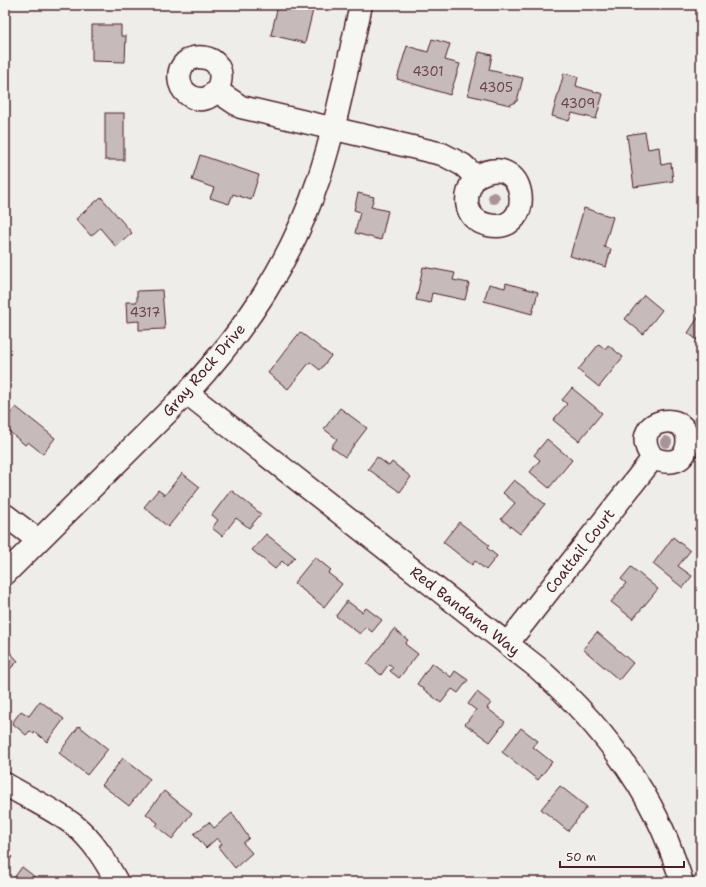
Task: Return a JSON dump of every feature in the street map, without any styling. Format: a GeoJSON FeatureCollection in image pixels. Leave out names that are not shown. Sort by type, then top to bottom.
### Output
{"type":"FeatureCollection","features":[{"type":"Feature","properties":{"kind":"street","name":"Gray Rock Drive"},"geometry":{"type":"LineString","coordinates":[[5,574],[187,393],[215,362],[249,319],[270,286],[303,219],[319,178],[361,5]]}},
{"type":"Feature","properties":{"kind":"street"},"geometry":{"type":"LineString","coordinates":[[217,91],[241,107],[332,127],[442,154],[463,165],[476,177]]}},
{"type":"Feature","properties":{"kind":"street","name":"Red Bandana Way"},"geometry":{"type":"LineString","coordinates":[[187,393],[507,644],[564,691],[595,724],[640,787],[658,820],[682,882]]}},
{"type":"Feature","properties":{"kind":"street","name":"Coattail Court"},"geometry":{"type":"LineString","coordinates":[[507,644],[653,458]]}},
{"type":"Feature","properties":{"kind":"street"},"geometry":{"type":"LineString","coordinates":[[5,515],[38,540]]}},
{"type":"Feature","properties":{"kind":"street"},"geometry":{"type":"LineString","coordinates":[[5,784],[76,826],[94,845],[118,882]]}},
{"type":"Feature","properties":{"kind":"building"},"geometry":{"type":"Polygon","coordinates":[[[278,5],[292,5],[313,10],[305,43],[271,35],[278,5]]]}},
{"type":"Feature","properties":{"kind":"building"},"geometry":{"type":"Polygon","coordinates":[[[92,25],[121,25],[121,36],[126,36],[125,62],[92,61],[92,25]]]}},
{"type":"Feature","properties":{"kind":"building"},"geometry":{"type":"Polygon","coordinates":[[[432,39],[450,44],[445,60],[460,64],[450,95],[397,79],[407,46],[428,52],[432,39]]]}},
{"type":"Feature","properties":{"kind":"building"},"geometry":{"type":"Polygon","coordinates":[[[479,52],[492,55],[489,70],[523,78],[517,101],[510,105],[468,95],[479,52]]]}},
{"type":"Feature","properties":{"kind":"building"},"geometry":{"type":"Polygon","coordinates":[[[564,73],[578,77],[576,86],[603,94],[596,119],[572,113],[569,121],[552,116],[564,73]]]}},
{"type":"Feature","properties":{"kind":"building"},"geometry":{"type":"Polygon","coordinates":[[[105,113],[124,113],[124,160],[105,160],[105,113]]]}},
{"type":"Feature","properties":{"kind":"building"},"geometry":{"type":"Polygon","coordinates":[[[645,132],[648,149],[659,147],[661,165],[671,163],[673,181],[634,187],[627,135],[645,132]]]}},
{"type":"Feature","properties":{"kind":"building"},"geometry":{"type":"Polygon","coordinates":[[[200,155],[259,175],[251,200],[233,194],[229,204],[210,198],[214,188],[192,180],[200,155]]]}},
{"type":"Feature","properties":{"kind":"building"},"geometry":{"type":"Polygon","coordinates":[[[358,193],[374,197],[371,207],[388,211],[381,240],[355,233],[360,212],[354,210],[358,193]]]}},
{"type":"Feature","properties":{"kind":"building"},"geometry":{"type":"Polygon","coordinates":[[[101,197],[132,233],[116,247],[100,228],[91,236],[76,219],[101,197]]]}},
{"type":"Feature","properties":{"kind":"building"},"geometry":{"type":"Polygon","coordinates":[[[584,208],[613,217],[604,247],[611,249],[606,267],[570,256],[584,208]]]}},
{"type":"Feature","properties":{"kind":"building"},"geometry":{"type":"Polygon","coordinates":[[[423,267],[455,273],[453,280],[469,283],[465,300],[432,293],[430,303],[416,300],[423,267]]]}},
{"type":"Feature","properties":{"kind":"building"},"geometry":{"type":"Polygon","coordinates":[[[506,283],[538,292],[532,314],[484,301],[489,284],[505,288],[506,283]]]}},
{"type":"Feature","properties":{"kind":"building"},"geometry":{"type":"Polygon","coordinates":[[[162,290],[165,329],[139,330],[139,321],[127,322],[126,302],[137,302],[137,291],[162,290]]]}},
{"type":"Feature","properties":{"kind":"building"},"geometry":{"type":"Polygon","coordinates":[[[644,295],[662,310],[643,334],[625,319],[644,295]]]}},
{"type":"Feature","properties":{"kind":"building"},"geometry":{"type":"Polygon","coordinates":[[[699,316],[701,318],[701,343],[688,333],[699,316]]]}},
{"type":"Feature","properties":{"kind":"building"},"geometry":{"type":"Polygon","coordinates":[[[300,332],[331,356],[320,370],[310,362],[288,389],[268,373],[300,332]]]}},
{"type":"Feature","properties":{"kind":"building"},"geometry":{"type":"Polygon","coordinates":[[[599,344],[605,349],[608,345],[623,357],[599,387],[578,370],[599,344]]]}},
{"type":"Feature","properties":{"kind":"building"},"geometry":{"type":"Polygon","coordinates":[[[572,388],[602,413],[579,441],[553,420],[567,404],[562,400],[572,388]]]}},
{"type":"Feature","properties":{"kind":"building"},"geometry":{"type":"Polygon","coordinates":[[[16,407],[55,438],[43,454],[28,442],[25,445],[5,428],[5,420],[16,407]]]}},
{"type":"Feature","properties":{"kind":"building"},"geometry":{"type":"Polygon","coordinates":[[[340,408],[367,428],[345,457],[331,447],[337,439],[324,429],[340,408]]]}},
{"type":"Feature","properties":{"kind":"building"},"geometry":{"type":"Polygon","coordinates":[[[547,439],[572,460],[549,488],[530,472],[540,460],[534,455],[547,439]]]}},
{"type":"Feature","properties":{"kind":"building"},"geometry":{"type":"Polygon","coordinates":[[[377,457],[389,466],[392,462],[411,477],[400,492],[368,469],[377,457]]]}},
{"type":"Feature","properties":{"kind":"building"},"geometry":{"type":"Polygon","coordinates":[[[182,473],[200,487],[168,527],[144,507],[158,490],[165,495],[182,473]]]}},
{"type":"Feature","properties":{"kind":"building"},"geometry":{"type":"Polygon","coordinates":[[[514,480],[545,504],[520,534],[501,519],[515,503],[503,493],[514,480]]]}},
{"type":"Feature","properties":{"kind":"building"},"geometry":{"type":"Polygon","coordinates":[[[231,490],[261,514],[249,528],[236,518],[222,536],[212,528],[218,520],[212,515],[231,490]]]}},
{"type":"Feature","properties":{"kind":"building"},"geometry":{"type":"Polygon","coordinates":[[[701,520],[701,534],[694,529],[701,520]]]}},
{"type":"Feature","properties":{"kind":"building"},"geometry":{"type":"Polygon","coordinates":[[[459,522],[489,545],[487,548],[497,556],[486,570],[475,561],[472,565],[443,542],[459,522]]]}},
{"type":"Feature","properties":{"kind":"building"},"geometry":{"type":"Polygon","coordinates":[[[266,534],[295,557],[287,566],[282,561],[275,569],[252,550],[266,534]]]}},
{"type":"Feature","properties":{"kind":"building"},"geometry":{"type":"Polygon","coordinates":[[[673,537],[690,551],[678,566],[692,576],[683,588],[653,564],[673,537]]]}},
{"type":"Feature","properties":{"kind":"building"},"geometry":{"type":"Polygon","coordinates":[[[315,557],[331,570],[328,573],[342,584],[324,607],[294,583],[315,557]]]}},
{"type":"Feature","properties":{"kind":"building"},"geometry":{"type":"Polygon","coordinates":[[[631,567],[658,589],[633,619],[611,602],[626,583],[621,579],[631,567]]]}},
{"type":"Feature","properties":{"kind":"building"},"geometry":{"type":"Polygon","coordinates":[[[347,601],[362,612],[366,608],[382,620],[372,632],[366,627],[360,634],[336,616],[347,601]]]}},
{"type":"Feature","properties":{"kind":"building"},"geometry":{"type":"Polygon","coordinates":[[[394,629],[408,640],[405,644],[418,654],[399,678],[390,671],[393,667],[389,664],[381,675],[367,664],[394,629]]]}},
{"type":"Feature","properties":{"kind":"building"},"geometry":{"type":"Polygon","coordinates":[[[597,632],[633,663],[619,680],[583,649],[597,632]]]}},
{"type":"Feature","properties":{"kind":"building"},"geometry":{"type":"Polygon","coordinates":[[[5,647],[18,661],[5,674],[5,647]]]}},
{"type":"Feature","properties":{"kind":"building"},"geometry":{"type":"Polygon","coordinates":[[[432,663],[451,677],[455,671],[468,680],[458,693],[452,689],[441,703],[417,684],[432,663]]]}},
{"type":"Feature","properties":{"kind":"building"},"geometry":{"type":"Polygon","coordinates":[[[477,692],[491,703],[487,708],[505,722],[490,742],[465,724],[476,710],[468,704],[477,692]]]}},
{"type":"Feature","properties":{"kind":"building"},"geometry":{"type":"Polygon","coordinates":[[[40,701],[64,719],[47,742],[35,732],[34,734],[30,731],[26,735],[12,723],[21,711],[29,716],[40,701]]]}},
{"type":"Feature","properties":{"kind":"building"},"geometry":{"type":"Polygon","coordinates":[[[79,726],[108,749],[87,775],[59,753],[79,726]]]}},
{"type":"Feature","properties":{"kind":"building"},"geometry":{"type":"Polygon","coordinates":[[[521,728],[538,741],[533,747],[552,762],[538,780],[502,752],[521,728]]]}},
{"type":"Feature","properties":{"kind":"building"},"geometry":{"type":"Polygon","coordinates":[[[123,758],[150,779],[129,806],[102,785],[123,758]]]}},
{"type":"Feature","properties":{"kind":"building"},"geometry":{"type":"Polygon","coordinates":[[[560,786],[587,807],[568,831],[541,809],[560,786]]]}},
{"type":"Feature","properties":{"kind":"building"},"geometry":{"type":"Polygon","coordinates":[[[164,791],[192,813],[172,839],[156,826],[158,823],[146,814],[164,791]]]}},
{"type":"Feature","properties":{"kind":"building"},"geometry":{"type":"Polygon","coordinates":[[[232,813],[249,838],[243,843],[252,853],[235,868],[218,847],[222,844],[217,838],[206,848],[194,834],[209,822],[214,828],[232,813]]]}},
{"type":"Feature","properties":{"kind":"building"},"geometry":{"type":"Polygon","coordinates":[[[5,851],[12,857],[5,865],[5,851]]]}},
{"type":"Feature","properties":{"kind":"building"},"geometry":{"type":"Polygon","coordinates":[[[22,867],[39,880],[38,882],[11,882],[22,867]]]}}]}
